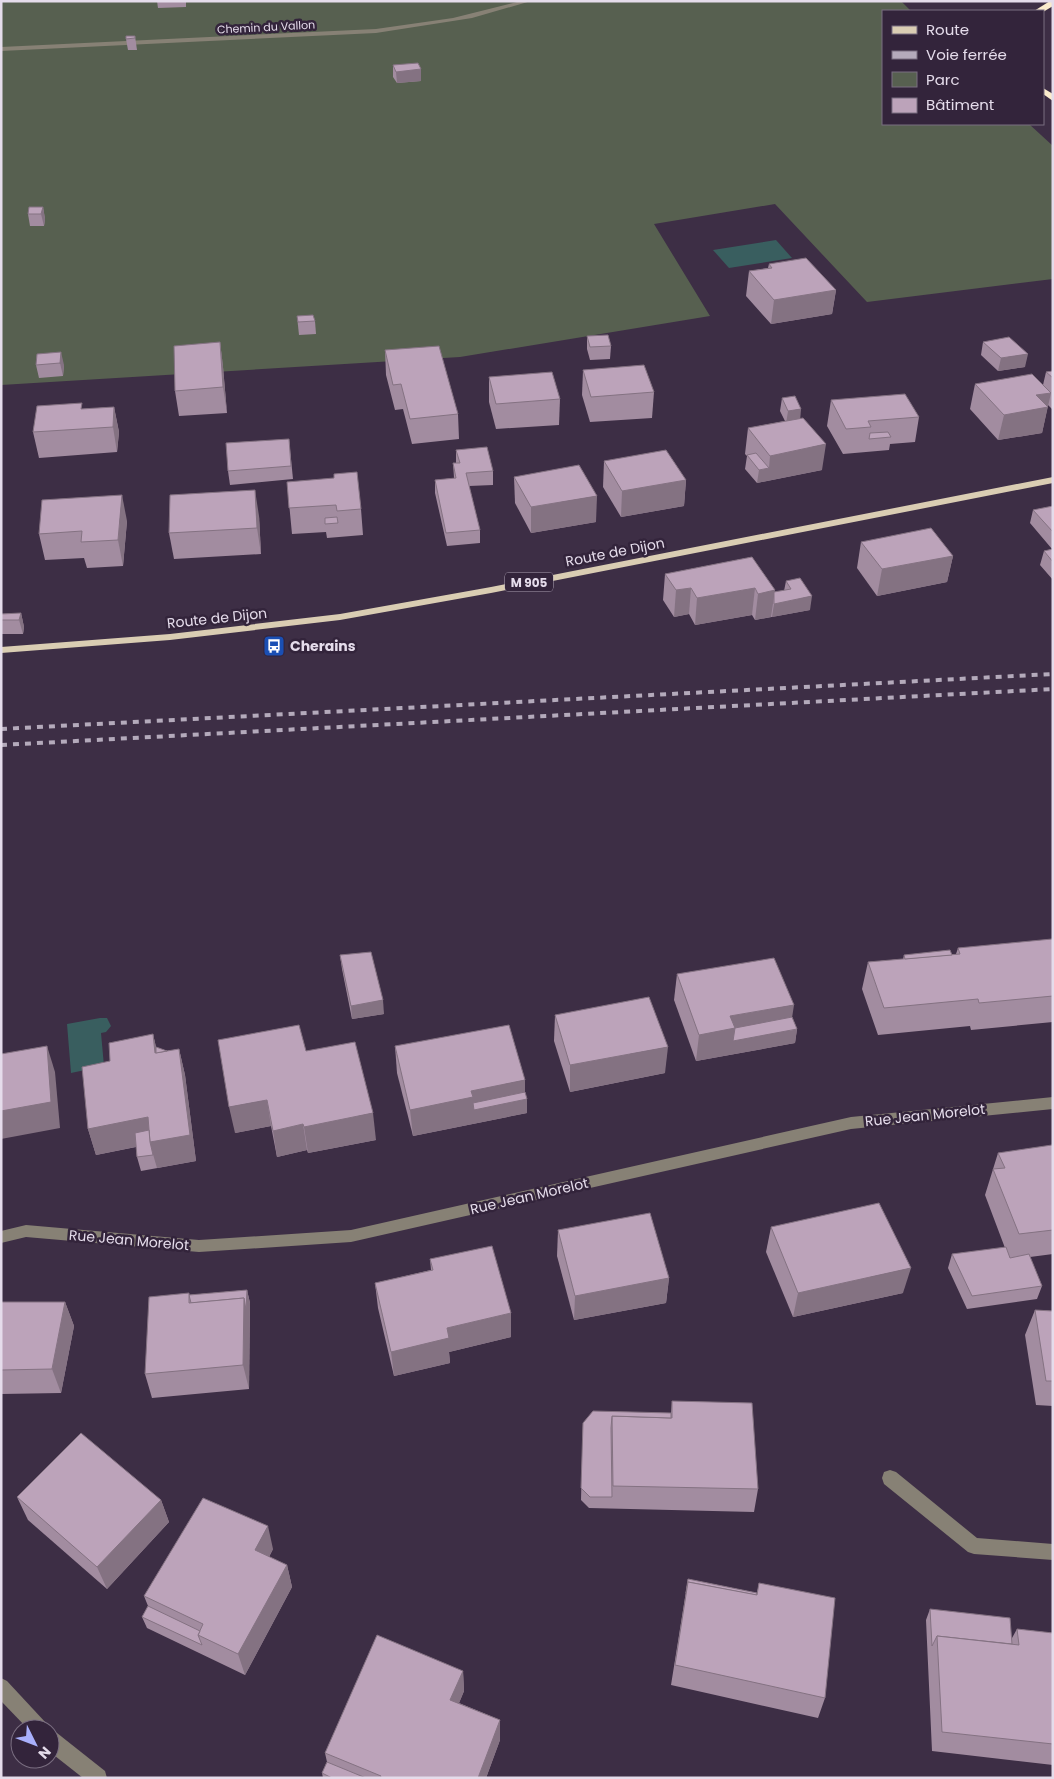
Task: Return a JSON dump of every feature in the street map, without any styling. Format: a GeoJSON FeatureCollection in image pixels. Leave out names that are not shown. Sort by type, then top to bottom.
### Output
{"type":"FeatureCollection","features":[{"type":"Feature","properties":{"kind":"highway"},"geometry":{"type":"LineString","coordinates":[[1040,10],[1053,3]]}},
{"type":"Feature","properties":{"kind":"main road","name":"Route de Dijon"},"geometry":{"type":"LineString","coordinates":[[1,650],[170,637],[340,617],[491,590],[1053,480]]}},
{"type":"Feature","properties":{"kind":"street","name":"Chemin du Vallon"},"geometry":{"type":"LineString","coordinates":[[1,49],[376,31],[436,24],[477,16],[528,1]]}},
{"type":"Feature","properties":{"kind":"street","name":"Rue Jean Morelot"},"geometry":{"type":"LineString","coordinates":[[1,1237],[26,1231],[199,1246],[351,1236],[851,1123],[1053,1103]]}},
{"type":"Feature","properties":{"kind":"street"},"geometry":{"type":"LineString","coordinates":[[890,1478],[974,1546],[1053,1552]]}},
{"type":"Feature","properties":{"kind":"street"},"geometry":{"type":"LineString","coordinates":[[1,1687],[31,1719]]}},
{"type":"Feature","properties":{"kind":"street"},"geometry":{"type":"LineString","coordinates":[[60,1748],[98,1778]]}},
{"type":"Feature","properties":{"kind":"green space"},"geometry":{"type":"Polygon","coordinates":[[[1,1],[901,1],[910,10],[882,10],[882,125],[1030,125],[1053,146],[1053,279],[867,302],[775,204],[654,224],[710,316],[460,357],[1,385],[1,1]]]}},
{"type":"Feature","properties":{"kind":"shaded area"},"geometry":{"type":"Polygon","coordinates":[[[776,240],[792,258],[729,268],[713,250],[776,240]]]}},
{"type":"Feature","properties":{"kind":"shaded area"},"geometry":{"type":"Polygon","coordinates":[[[107,1018],[111,1026],[106,1032],[101,1033],[104,1066],[71,1073],[67,1024],[107,1018]]]}},
{"type":"Feature","properties":{"kind":"building"},"geometry":{"type":"Polygon","coordinates":[[[126,36],[135,36],[135,38],[126,39],[126,36]]]}},
{"type":"Feature","properties":{"kind":"building"},"geometry":{"type":"Polygon","coordinates":[[[418,63],[421,69],[396,72],[393,65],[418,63]]]}},
{"type":"Feature","properties":{"kind":"building"},"geometry":{"type":"Polygon","coordinates":[[[29,207],[43,207],[41,214],[28,214],[29,207]]]}},
{"type":"Feature","properties":{"kind":"building"},"geometry":{"type":"Polygon","coordinates":[[[806,258],[836,290],[774,300],[749,271],[772,268],[769,264],[806,258]]]}},
{"type":"Feature","properties":{"kind":"building"},"geometry":{"type":"Polygon","coordinates":[[[313,315],[315,321],[298,322],[297,316],[313,315]]]}},
{"type":"Feature","properties":{"kind":"building"},"geometry":{"type":"Polygon","coordinates":[[[608,335],[611,346],[590,347],[587,336],[608,335]]]}},
{"type":"Feature","properties":{"kind":"building"},"geometry":{"type":"Polygon","coordinates":[[[1009,337],[1028,354],[1001,358],[983,342],[1009,337]]]}},
{"type":"Feature","properties":{"kind":"building"},"geometry":{"type":"Polygon","coordinates":[[[220,342],[223,387],[175,391],[174,346],[220,342]]]}},
{"type":"Feature","properties":{"kind":"building"},"geometry":{"type":"Polygon","coordinates":[[[439,346],[458,414],[410,419],[401,384],[393,385],[385,350],[439,346]]]}},
{"type":"Feature","properties":{"kind":"building"},"geometry":{"type":"Polygon","coordinates":[[[61,352],[60,363],[36,365],[37,354],[61,352]]]}},
{"type":"Feature","properties":{"kind":"building"},"geometry":{"type":"Polygon","coordinates":[[[644,365],[654,392],[591,397],[583,370],[644,365]]]}},
{"type":"Feature","properties":{"kind":"building"},"geometry":{"type":"Polygon","coordinates":[[[1053,371],[1053,378],[1046,372],[1053,371]]]}},
{"type":"Feature","properties":{"kind":"building"},"geometry":{"type":"Polygon","coordinates":[[[552,372],[560,399],[496,404],[489,377],[552,372]]]}},
{"type":"Feature","properties":{"kind":"building"},"geometry":{"type":"Polygon","coordinates":[[[1032,374],[1051,393],[1036,395],[1048,407],[1004,415],[975,384],[1032,374]]]}},
{"type":"Feature","properties":{"kind":"building"},"geometry":{"type":"Polygon","coordinates":[[[905,394],[919,417],[868,421],[871,427],[846,429],[831,400],[905,394]]]}},
{"type":"Feature","properties":{"kind":"building"},"geometry":{"type":"Polygon","coordinates":[[[795,396],[801,409],[788,411],[782,398],[795,396]]]}},
{"type":"Feature","properties":{"kind":"building"},"geometry":{"type":"Polygon","coordinates":[[[82,403],[81,409],[114,407],[113,427],[33,432],[37,406],[82,403]]]}},
{"type":"Feature","properties":{"kind":"building"},"geometry":{"type":"Polygon","coordinates":[[[803,418],[826,444],[770,456],[748,428],[803,418]]]}},
{"type":"Feature","properties":{"kind":"building"},"geometry":{"type":"Polygon","coordinates":[[[888,432],[891,437],[869,439],[870,433],[888,432]]]}},
{"type":"Feature","properties":{"kind":"building"},"geometry":{"type":"Polygon","coordinates":[[[289,439],[291,466],[228,471],[226,443],[289,439]]]}},
{"type":"Feature","properties":{"kind":"building"},"geometry":{"type":"Polygon","coordinates":[[[487,447],[493,471],[466,473],[480,530],[446,533],[435,480],[456,478],[453,463],[460,463],[456,450],[487,447]]]}},
{"type":"Feature","properties":{"kind":"building"},"geometry":{"type":"Polygon","coordinates":[[[666,450],[686,480],[622,491],[604,461],[666,450]]]}},
{"type":"Feature","properties":{"kind":"building"},"geometry":{"type":"Polygon","coordinates":[[[756,453],[769,468],[759,470],[747,455],[756,453]]]}},
{"type":"Feature","properties":{"kind":"building"},"geometry":{"type":"Polygon","coordinates":[[[579,465],[597,496],[531,507],[514,477],[579,465]]]}},
{"type":"Feature","properties":{"kind":"building"},"geometry":{"type":"Polygon","coordinates":[[[357,472],[361,509],[337,511],[336,505],[289,508],[287,482],[334,478],[334,474],[357,472]]]}},
{"type":"Feature","properties":{"kind":"building"},"geometry":{"type":"Polygon","coordinates":[[[255,490],[257,528],[169,533],[170,495],[255,490]]]}},
{"type":"Feature","properties":{"kind":"building"},"geometry":{"type":"Polygon","coordinates":[[[122,495],[118,540],[81,542],[82,531],[39,534],[42,500],[122,495]]]}},
{"type":"Feature","properties":{"kind":"building"},"geometry":{"type":"Polygon","coordinates":[[[1053,506],[1053,532],[1033,510],[1053,506]]]}},
{"type":"Feature","properties":{"kind":"building"},"geometry":{"type":"Polygon","coordinates":[[[337,517],[338,523],[325,524],[325,518],[337,517]]]}},
{"type":"Feature","properties":{"kind":"building"},"geometry":{"type":"Polygon","coordinates":[[[931,528],[953,556],[882,569],[861,542],[931,528]]]}},
{"type":"Feature","properties":{"kind":"building"},"geometry":{"type":"Polygon","coordinates":[[[1053,549],[1053,562],[1044,551],[1053,549]]]}},
{"type":"Feature","properties":{"kind":"building"},"geometry":{"type":"Polygon","coordinates":[[[752,557],[775,590],[758,594],[755,588],[697,598],[691,588],[676,590],[665,574],[752,557]]]}},
{"type":"Feature","properties":{"kind":"building"},"geometry":{"type":"Polygon","coordinates":[[[800,578],[812,596],[774,604],[774,592],[791,589],[786,581],[800,578]]]}},
{"type":"Feature","properties":{"kind":"building"},"geometry":{"type":"Polygon","coordinates":[[[21,613],[19,620],[1,620],[1,614],[21,613]]]}},
{"type":"Feature","properties":{"kind":"building"},"geometry":{"type":"Polygon","coordinates":[[[1052,939],[1053,996],[979,1003],[978,999],[884,1008],[868,962],[960,954],[958,948],[1052,939]]]}},
{"type":"Feature","properties":{"kind":"building"},"geometry":{"type":"Polygon","coordinates":[[[950,950],[952,955],[905,959],[904,955],[950,950]]]}},
{"type":"Feature","properties":{"kind":"building"},"geometry":{"type":"Polygon","coordinates":[[[371,952],[383,1000],[351,1006],[340,955],[371,952]]]}},
{"type":"Feature","properties":{"kind":"building"},"geometry":{"type":"Polygon","coordinates":[[[774,958],[794,1005],[730,1016],[735,1028],[699,1035],[677,974],[774,958]]]}},
{"type":"Feature","properties":{"kind":"building"},"geometry":{"type":"Polygon","coordinates":[[[649,997],[668,1047],[570,1065],[555,1015],[649,997]]]}},
{"type":"Feature","properties":{"kind":"building"},"geometry":{"type":"Polygon","coordinates":[[[792,1017],[797,1029],[733,1041],[735,1028],[792,1017]]]}},
{"type":"Feature","properties":{"kind":"building"},"geometry":{"type":"Polygon","coordinates":[[[299,1025],[306,1051],[355,1042],[373,1113],[304,1127],[303,1124],[273,1131],[267,1100],[229,1107],[218,1040],[299,1025]]]}},
{"type":"Feature","properties":{"kind":"building"},"geometry":{"type":"Polygon","coordinates":[[[509,1025],[525,1080],[471,1091],[473,1097],[410,1110],[395,1046],[509,1025]]]}},
{"type":"Feature","properties":{"kind":"building"},"geometry":{"type":"Polygon","coordinates":[[[153,1034],[155,1053],[179,1049],[190,1135],[150,1142],[148,1117],[88,1129],[82,1067],[110,1061],[109,1043],[153,1034]]]}},
{"type":"Feature","properties":{"kind":"building"},"geometry":{"type":"Polygon","coordinates":[[[47,1046],[51,1102],[1,1111],[1,1054],[47,1046]]]}},
{"type":"Feature","properties":{"kind":"building"},"geometry":{"type":"Polygon","coordinates":[[[156,1047],[167,1051],[156,1053],[156,1047]]]}},
{"type":"Feature","properties":{"kind":"building"},"geometry":{"type":"Polygon","coordinates":[[[525,1092],[527,1099],[474,1110],[473,1103],[525,1092]]]}},
{"type":"Feature","properties":{"kind":"building"},"geometry":{"type":"Polygon","coordinates":[[[149,1130],[153,1155],[137,1157],[135,1133],[149,1130]]]}},
{"type":"Feature","properties":{"kind":"building"},"geometry":{"type":"Polygon","coordinates":[[[1052,1145],[1053,1230],[1019,1234],[993,1169],[1005,1168],[998,1153],[1052,1145]]]}},
{"type":"Feature","properties":{"kind":"building"},"geometry":{"type":"Polygon","coordinates":[[[879,1203],[911,1268],[798,1293],[771,1227],[879,1203]]]}},
{"type":"Feature","properties":{"kind":"building"},"geometry":{"type":"Polygon","coordinates":[[[650,1213],[669,1278],[575,1296],[558,1230],[650,1213]]]}},
{"type":"Feature","properties":{"kind":"building"},"geometry":{"type":"Polygon","coordinates":[[[492,1246],[511,1313],[447,1328],[449,1338],[391,1352],[375,1283],[433,1270],[430,1259],[492,1246]]]}},
{"type":"Feature","properties":{"kind":"building"},"geometry":{"type":"Polygon","coordinates":[[[1006,1247],[1010,1258],[1029,1254],[1042,1286],[972,1296],[952,1254],[1006,1247]]]}},
{"type":"Feature","properties":{"kind":"building"},"geometry":{"type":"Polygon","coordinates":[[[247,1290],[246,1310],[244,1298],[191,1303],[189,1295],[247,1290]]]}},
{"type":"Feature","properties":{"kind":"building"},"geometry":{"type":"Polygon","coordinates":[[[189,1293],[189,1303],[244,1298],[243,1365],[145,1374],[149,1297],[189,1293]]]}},
{"type":"Feature","properties":{"kind":"building"},"geometry":{"type":"Polygon","coordinates":[[[1,1302],[65,1302],[52,1369],[1,1370],[1,1302]]]}},
{"type":"Feature","properties":{"kind":"building"},"geometry":{"type":"Polygon","coordinates":[[[1035,1310],[1053,1311],[1053,1381],[1046,1381],[1035,1310]]]}},
{"type":"Feature","properties":{"kind":"building"},"geometry":{"type":"Polygon","coordinates":[[[672,1401],[752,1403],[758,1489],[613,1486],[612,1416],[672,1418],[672,1401]]]}},
{"type":"Feature","properties":{"kind":"building"},"geometry":{"type":"Polygon","coordinates":[[[593,1411],[671,1413],[671,1418],[612,1416],[612,1497],[590,1497],[581,1488],[583,1423],[593,1411]]]}},
{"type":"Feature","properties":{"kind":"building"},"geometry":{"type":"Polygon","coordinates":[[[81,1433],[161,1500],[97,1567],[17,1497],[81,1433]]]}},
{"type":"Feature","properties":{"kind":"building"},"geometry":{"type":"Polygon","coordinates":[[[203,1498],[268,1526],[255,1550],[287,1565],[238,1654],[198,1635],[203,1624],[144,1596],[203,1498]]]}},
{"type":"Feature","properties":{"kind":"building"},"geometry":{"type":"Polygon","coordinates":[[[688,1579],[757,1593],[756,1595],[688,1582],[686,1593],[688,1579]]]}},
{"type":"Feature","properties":{"kind":"building"},"geometry":{"type":"Polygon","coordinates":[[[688,1582],[757,1595],[759,1583],[835,1598],[825,1698],[675,1665],[688,1582]]]}},
{"type":"Feature","properties":{"kind":"building"},"geometry":{"type":"Polygon","coordinates":[[[148,1606],[200,1631],[198,1635],[202,1645],[142,1617],[148,1606]]]}},
{"type":"Feature","properties":{"kind":"building"},"geometry":{"type":"Polygon","coordinates":[[[930,1609],[1010,1618],[1012,1644],[937,1636],[932,1646],[930,1609]]]}},
{"type":"Feature","properties":{"kind":"building"},"geometry":{"type":"Polygon","coordinates":[[[1017,1629],[1053,1633],[1053,1744],[942,1732],[937,1636],[1019,1645],[1017,1629]]]}},
{"type":"Feature","properties":{"kind":"building"},"geometry":{"type":"Polygon","coordinates":[[[377,1635],[463,1671],[450,1700],[500,1720],[478,1778],[380,1778],[381,1776],[325,1753],[377,1635]]]}},
{"type":"Feature","properties":{"kind":"building"},"geometry":{"type":"Polygon","coordinates":[[[327,1762],[366,1778],[332,1778],[322,1773],[327,1762]]]}},
{"type":"Feature","properties":{"kind":"railway"},"geometry":{"type":"LineString","coordinates":[[1,729],[1053,674]]}},
{"type":"Feature","properties":{"kind":"railway"},"geometry":{"type":"LineString","coordinates":[[1,745],[1053,689]]}},
{"type":"Feature","properties":{"kind":"place","name":"Cherains"},"geometry":{"type":"Point","coordinates":[274,646]}}]}
